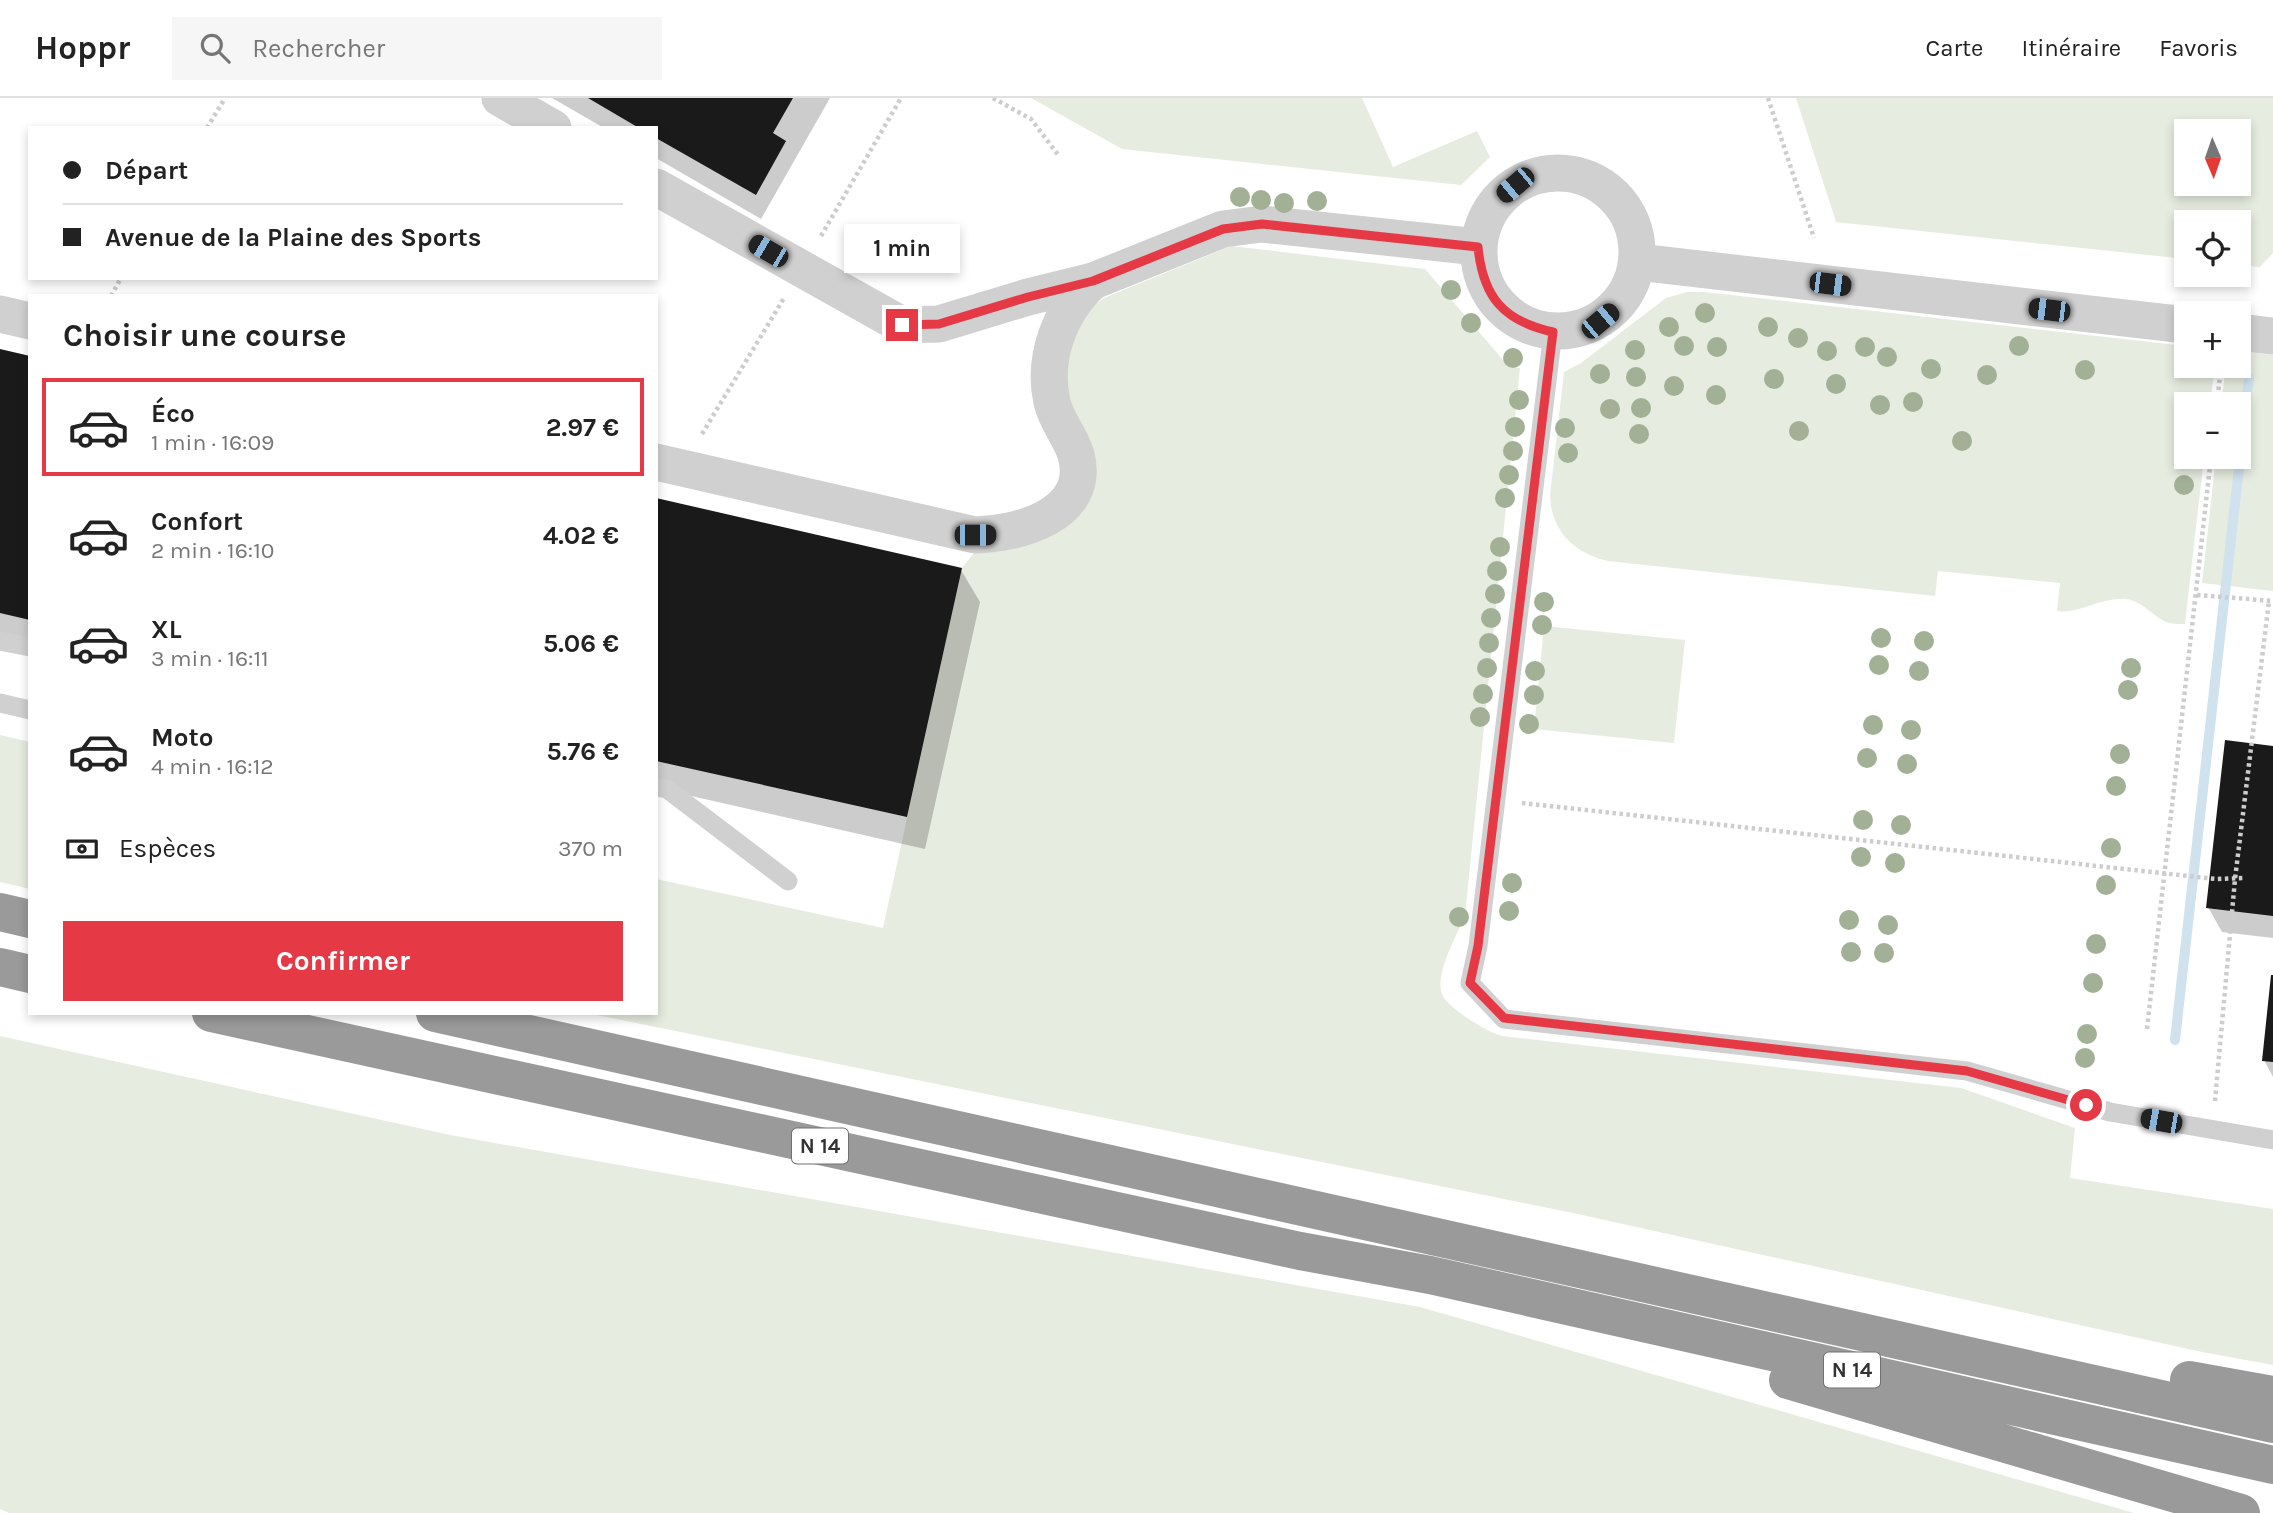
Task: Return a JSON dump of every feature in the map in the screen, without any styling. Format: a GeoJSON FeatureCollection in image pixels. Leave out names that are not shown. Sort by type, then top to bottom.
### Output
{"type":"FeatureCollection","features":[{"type":"Feature","properties":{"kind":"highway"},"geometry":{"type":"LineString","coordinates":[[0,912],[28,919]]}},
{"type":"Feature","properties":{"kind":"highway"},"geometry":{"type":"LineString","coordinates":[[0,967],[28,974]]}},
{"type":"Feature","properties":{"kind":"highway","name":"N 14"},"geometry":{"type":"LineString","coordinates":[[220,1015],[1300,1251],[1430,1275],[2273,1465]]}},
{"type":"Feature","properties":{"kind":"highway","name":"N 14"},"geometry":{"type":"LineString","coordinates":[[444,1015],[2273,1424]]}},
{"type":"Feature","properties":{"kind":"highway"},"geometry":{"type":"LineString","coordinates":[[1430,1275],[2241,1513]]}},
{"type":"Feature","properties":{"kind":"highway"},"geometry":{"type":"LineString","coordinates":[[1603,1275],[2273,1395]]}},
{"type":"Feature","properties":{"kind":"street"},"geometry":{"type":"LineString","coordinates":[[500,98],[549,126]]}},
{"type":"Feature","properties":{"kind":"street"},"geometry":{"type":"LineString","coordinates":[[1559,172],[1585,177],[1609,190],[1627,210],[1637,234],[1638,262],[1632,285],[1618,305],[1600,321],[1577,330],[1553,332],[1528,326],[1507,313],[1490,295],[1481,271],[1478,247],[1482,228],[1501,197],[1515,185],[1538,176],[1559,172]]}},
{"type":"Feature","properties":{"kind":"street"},"geometry":{"type":"LineString","coordinates":[[658,188],[902,325],[939,324],[1093,281],[1203,236],[1243,225],[1262,224],[1478,247]]}},
{"type":"Feature","properties":{"kind":"street"},"geometry":{"type":"LineString","coordinates":[[1638,262],[2174,325]]}},
{"type":"Feature","properties":{"kind":"street"},"geometry":{"type":"LineString","coordinates":[[669,465],[975,535],[1006,533],[1037,525],[1063,505],[1075,484],[1076,456],[1052,403],[1051,355],[1071,305],[1093,281]]}},
{"type":"Feature","properties":{"kind":"street"},"geometry":{"type":"LineString","coordinates":[[0,314],[28,321]]}},
{"type":"Feature","properties":{"kind":"street"},"geometry":{"type":"LineString","coordinates":[[2251,333],[2273,336]]}},
{"type":"Feature","properties":{"kind":"lane"},"geometry":{"type":"LineString","coordinates":[[1553,332],[1478,946],[1470,983],[1504,1018],[1967,1071],[2110,1112],[2273,1140]]}},
{"type":"Feature","properties":{"kind":"lane"},"geometry":{"type":"LineString","coordinates":[[0,640],[28,647]]}},
{"type":"Feature","properties":{"kind":"lane"},"geometry":{"type":"LineString","coordinates":[[0,703],[28,710]]}},
{"type":"Feature","properties":{"kind":"lane"},"geometry":{"type":"LineString","coordinates":[[658,787],[667,789],[788,881]]}},
{"type":"Feature","properties":{"kind":"path"},"geometry":{"type":"LineString","coordinates":[[208,126],[225,98]]}},
{"type":"Feature","properties":{"kind":"path"},"geometry":{"type":"LineString","coordinates":[[669,465],[802,270],[901,98]]}},
{"type":"Feature","properties":{"kind":"path"},"geometry":{"type":"LineString","coordinates":[[993,98],[1031,119],[1059,156]]}},
{"type":"Feature","properties":{"kind":"path"},"geometry":{"type":"LineString","coordinates":[[1768,98],[1814,238]]}},
{"type":"Feature","properties":{"kind":"path"},"geometry":{"type":"LineString","coordinates":[[2147,1029],[2210,469]]}},
{"type":"Feature","properties":{"kind":"path"},"geometry":{"type":"LineString","coordinates":[[2197,595],[2271,601],[2235,879],[2213,1130]]}},
{"type":"Feature","properties":{"kind":"path"},"geometry":{"type":"LineString","coordinates":[[1494,800],[2216,879],[2245,878]]}},
{"type":"Feature","properties":{"kind":"shaded area"},"geometry":{"type":"Polygon","coordinates":[[[1031,98],[1362,98],[1393,167],[1477,131],[1490,157],[1461,185],[1122,149],[1031,98]]]}},
{"type":"Feature","properties":{"kind":"shaded area"},"geometry":{"type":"Polygon","coordinates":[[[1796,98],[2273,98],[2273,253],[2260,267],[2251,266],[2251,210],[2174,210],[2174,258],[1836,222],[1796,98]]]}},
{"type":"Feature","properties":{"kind":"shaded area"},"geometry":{"type":"Polygon","coordinates":[[[1231,246],[1425,269],[1509,367],[1520,368],[1465,916],[1443,969],[1441,990],[1446,1000],[1464,1016],[1502,1036],[1961,1088],[2075,1128],[2070,1178],[2273,1209],[2273,1365],[2202,1352],[1573,1213],[597,1015],[658,1015],[658,879],[883,928],[962,568],[979,547],[1062,521],[1064,352],[1087,311],[1104,298],[1231,246]]]}},
{"type":"Feature","properties":{"kind":"shaded area"},"geometry":{"type":"Polygon","coordinates":[[[1687,292],[1704,292],[2174,345],[2174,378],[2213,378],[2212,392],[2174,392],[2174,469],[2203,469],[2185,624],[2163,621],[2138,603],[2126,599],[2107,601],[2073,611],[2057,611],[2060,583],[1938,571],[1935,596],[1608,561],[1575,546],[1560,530],[1551,508],[1550,495],[1564,372],[1581,363],[1666,298],[1687,292]]]}},
{"type":"Feature","properties":{"kind":"shaded area"},"geometry":{"type":"Polygon","coordinates":[[[2251,352],[2273,355],[2273,591],[2202,583],[2215,469],[2251,469],[2251,392],[2223,392],[2224,378],[2251,378],[2251,352]]]}},
{"type":"Feature","properties":{"kind":"shaded area"},"geometry":{"type":"Polygon","coordinates":[[[1544,626],[1685,640],[1674,743],[1534,729],[1544,626]]]}},
{"type":"Feature","properties":{"kind":"shaded area"},"geometry":{"type":"Polygon","coordinates":[[[0,735],[28,742],[28,889],[0,882],[0,735]]]}},
{"type":"Feature","properties":{"kind":"shaded area"},"geometry":{"type":"Polygon","coordinates":[[[0,1036],[450,1135],[1420,1307],[2134,1513],[9,1513],[0,1509],[0,1036]]]}},
{"type":"Feature","properties":{"kind":"building"},"geometry":{"type":"Polygon","coordinates":[[[588,98],[793,98],[773,133],[786,141],[756,195],[658,139],[658,126],[636,126],[588,98]]]}},
{"type":"Feature","properties":{"kind":"building"},"geometry":{"type":"Polygon","coordinates":[[[0,349],[28,356],[28,620],[0,613],[0,349]]]}},
{"type":"Feature","properties":{"kind":"building"},"geometry":{"type":"Polygon","coordinates":[[[658,498],[962,568],[907,817],[658,761],[658,498]]]}},
{"type":"Feature","properties":{"kind":"building"},"geometry":{"type":"Polygon","coordinates":[[[2225,740],[2273,746],[2273,916],[2206,908],[2225,740]]]}},
{"type":"Feature","properties":{"kind":"building"},"geometry":{"type":"Polygon","coordinates":[[[2273,975],[2273,1062],[2262,1061],[2273,975]]]}},
{"type":"Feature","properties":{"kind":"waterway"},"geometry":{"type":"LineString","coordinates":[[2175,1040],[2249,378]]}},
{"type":"Feature","properties":{"kind":"route"},"geometry":{"type":"LineString","coordinates":[[902,325],[939,324],[1093,281],[1203,236],[1243,225],[1262,224],[1478,247],[1481,271],[1490,295],[1507,313],[1528,326],[1553,332],[1478,946],[1470,983],[1504,1018],[1967,1071],[2086,1105]]}}]}
